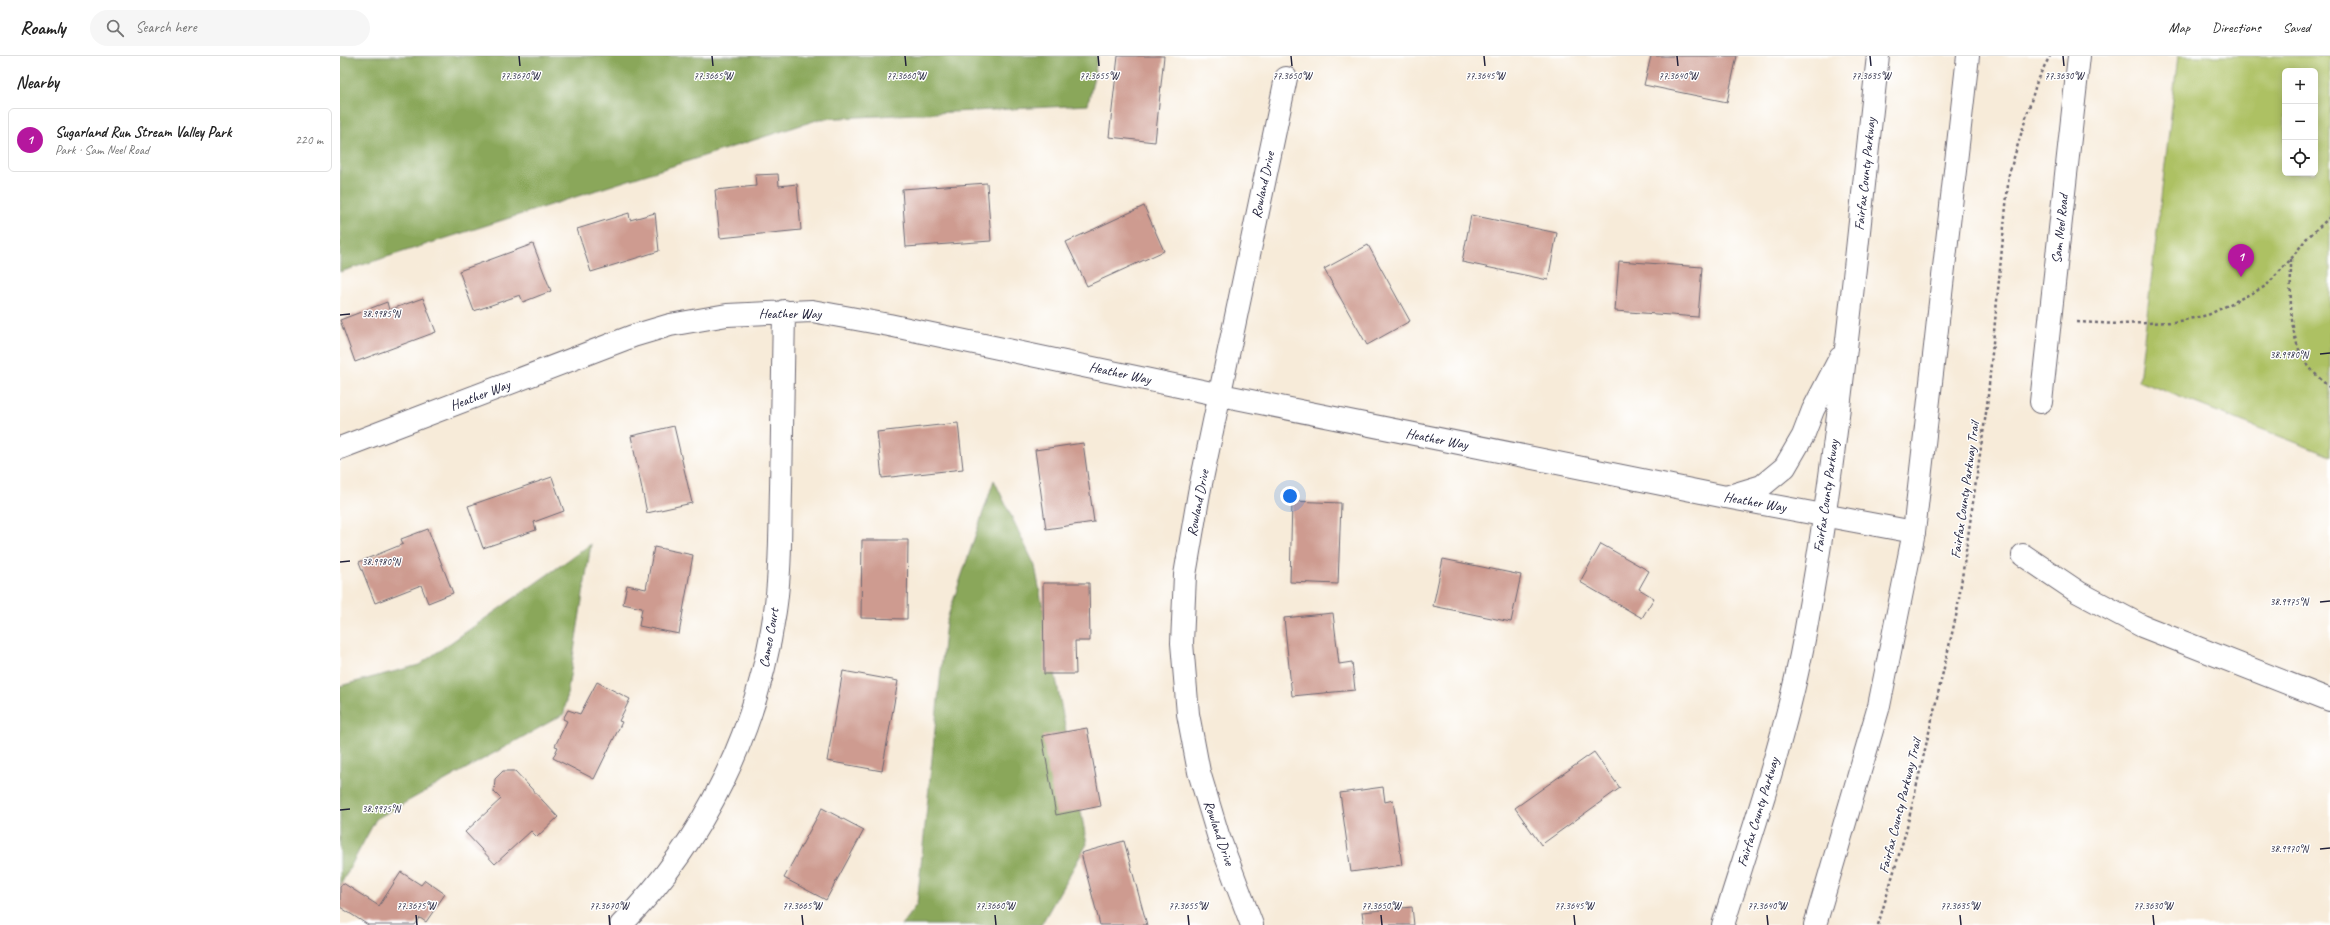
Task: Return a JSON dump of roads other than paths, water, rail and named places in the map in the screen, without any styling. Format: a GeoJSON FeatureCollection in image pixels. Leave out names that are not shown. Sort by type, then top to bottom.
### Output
{"type":"FeatureCollection","features":[{"type":"Feature","properties":{"kind":"main road","name":"Fairfax County Parkway"},"geometry":{"type":"LineString","coordinates":[[1723,925],[1778,751],[1805,636],[1824,515],[1845,350],[1878,56]]}},
{"type":"Feature","properties":{"kind":"main road"},"geometry":{"type":"LineString","coordinates":[[1815,925],[1879,706],[1914,532],[1968,56]]}},
{"type":"Feature","properties":{"kind":"main road","name":"Sam Neel Road"},"geometry":{"type":"LineString","coordinates":[[2041,402],[2079,56]]}},
{"type":"Feature","properties":{"kind":"main road","name":"Rowland Drive"},"geometry":{"type":"LineString","coordinates":[[1252,925],[1218,835],[1199,772],[1188,714],[1182,643],[1185,575],[1199,493],[1221,395],[1265,173],[1286,78]]}},
{"type":"Feature","properties":{"kind":"main road","name":"Heather Way"},"geometry":{"type":"LineString","coordinates":[[340,448],[633,336],[670,325],[727,315],[784,311],[812,311],[889,325],[1221,395],[1726,497],[1914,532]]}},
{"type":"Feature","properties":{"kind":"main road","name":"Cameo Court"},"geometry":{"type":"LineString","coordinates":[[621,925],[646,900],[684,850],[717,795],[745,733],[763,673],[775,610],[780,543],[784,311]]}},
{"type":"Feature","properties":{"kind":"main road"},"geometry":{"type":"LineString","coordinates":[[1726,497],[1762,486],[1785,467],[1803,436],[1813,410],[1845,350]]}},
{"type":"Feature","properties":{"kind":"main road"},"geometry":{"type":"LineString","coordinates":[[2023,555],[2078,592],[2142,626],[2330,700]]}},
{"type":"Feature","properties":{"kind":"place","name":"Sugarland Run Stream Valley Park"},"geometry":{"type":"Point","coordinates":[2241,277]}}]}
